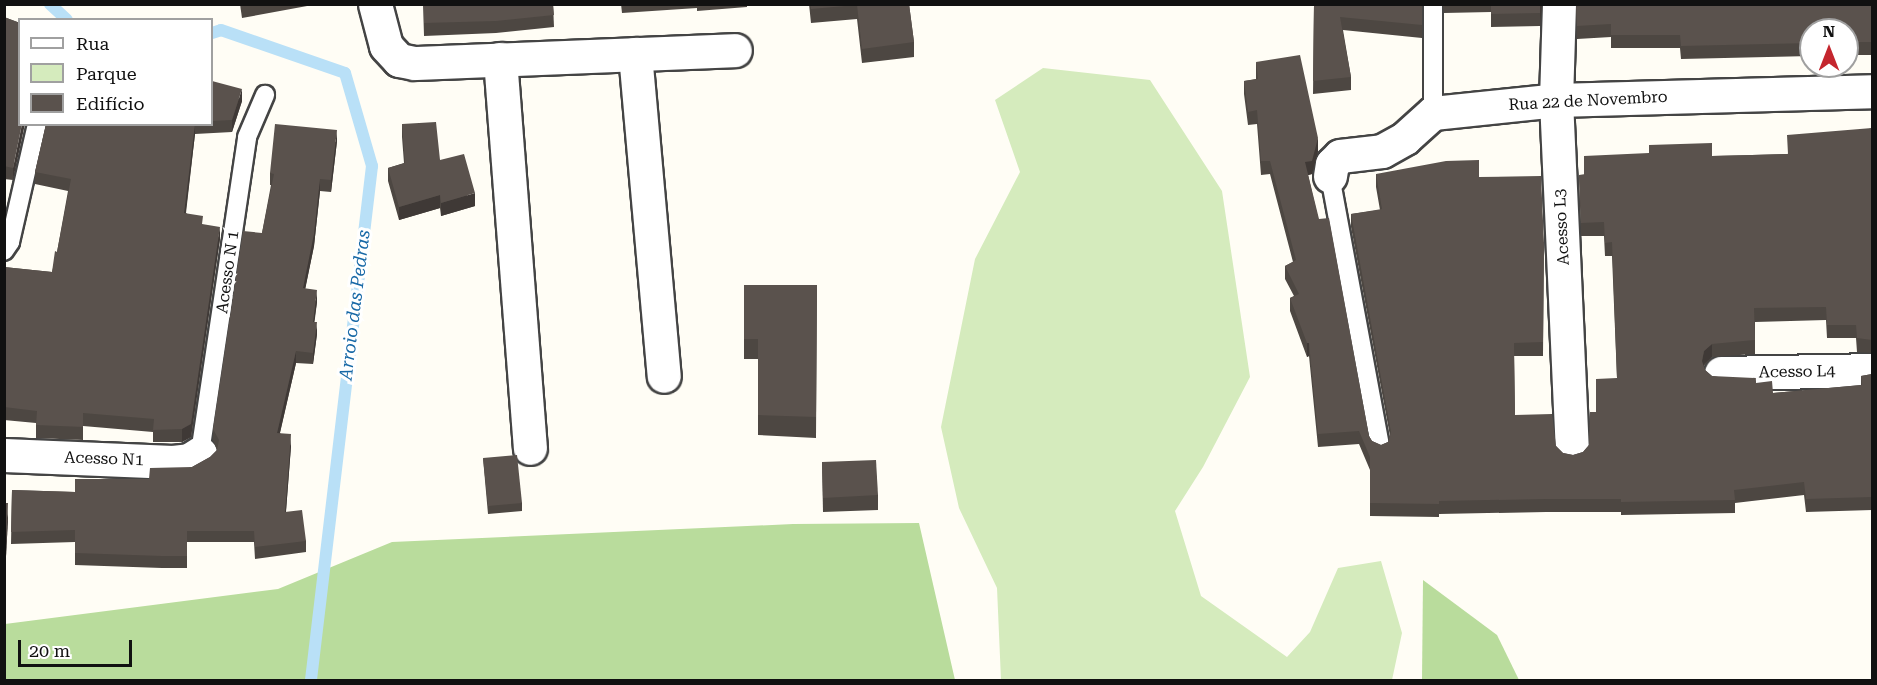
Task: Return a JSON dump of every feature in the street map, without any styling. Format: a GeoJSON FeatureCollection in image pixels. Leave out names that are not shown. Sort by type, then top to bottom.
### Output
{"type":"FeatureCollection","features":[{"type":"Feature","properties":{"kind":"street","name":"Acesso L3"},"geometry":{"type":"LineString","coordinates":[[1558,4],[1556,100],[1572,450]]}},
{"type":"Feature","properties":{"kind":"street"},"geometry":{"type":"LineString","coordinates":[[379,20],[386,46],[399,60],[414,63],[735,50]]}},
{"type":"Feature","properties":{"kind":"street"},"geometry":{"type":"LineString","coordinates":[[635,54],[664,376]]}},
{"type":"Feature","properties":{"kind":"street"},"geometry":{"type":"LineString","coordinates":[[500,59],[530,448]]}},
{"type":"Feature","properties":{"kind":"street","name":"Rua 22 de Novembro"},"geometry":{"type":"LineString","coordinates":[[1433,113],[1556,100],[1872,91]]}},
{"type":"Feature","properties":{"kind":"street"},"geometry":{"type":"LineString","coordinates":[[1330,176],[1332,164],[1341,156],[1383,151],[1405,138],[1433,113]]}},
{"type":"Feature","properties":{"kind":"street","name":"Acesso L4"},"geometry":{"type":"LineString","coordinates":[[1721,373],[1872,370]]}},
{"type":"Feature","properties":{"kind":"street","name":"Acesso N1"},"geometry":{"type":"LineString","coordinates":[[4,455],[173,462],[189,460],[201,453]]}},
{"type":"Feature","properties":{"kind":"lane"},"geometry":{"type":"LineString","coordinates":[[1433,4],[1433,113]]}},
{"type":"Feature","properties":{"kind":"lane","name":"Acesso N 1"},"geometry":{"type":"LineString","coordinates":[[201,453],[247,136],[265,95]]}},
{"type":"Feature","properties":{"kind":"lane"},"geometry":{"type":"LineString","coordinates":[[4,251],[10,242],[37,126]]}},
{"type":"Feature","properties":{"kind":"lane"},"geometry":{"type":"LineString","coordinates":[[1330,176],[1380,447]]}},
{"type":"Feature","properties":{"kind":"green space"},"geometry":{"type":"Polygon","coordinates":[[[1043,68],[1150,80],[1222,191],[1250,377],[1203,467],[1175,511],[1201,596],[1287,657],[1310,632],[1338,568],[1381,561],[1402,633],[1392,680],[1001,680],[997,588],[959,508],[941,427],[975,259],[1020,172],[995,100],[1043,68]]]}},
{"type":"Feature","properties":{"kind":"green space"},"geometry":{"type":"Polygon","coordinates":[[[919,523],[955,680],[5,680],[5,624],[278,589],[392,542],[793,524],[919,523]]]}},
{"type":"Feature","properties":{"kind":"green space"},"geometry":{"type":"Polygon","coordinates":[[[1423,580],[1497,635],[1519,680],[1422,680],[1423,580]]]}},
{"type":"Feature","properties":{"kind":"building"},"geometry":{"type":"Polygon","coordinates":[[[424,4],[553,4],[554,15],[496,21],[424,23],[424,4]]]}},
{"type":"Feature","properties":{"kind":"building"},"geometry":{"type":"Polygon","coordinates":[[[810,4],[909,4],[914,42],[862,49],[857,5],[811,9],[810,4]]]}},
{"type":"Feature","properties":{"kind":"building"},"geometry":{"type":"Polygon","coordinates":[[[1314,4],[1422,4],[1422,25],[1340,17],[1351,77],[1313,81],[1314,4]]]}},
{"type":"Feature","properties":{"kind":"building"},"geometry":{"type":"Polygon","coordinates":[[[1491,4],[1540,4],[1540,13],[1491,14],[1491,4]]]}},
{"type":"Feature","properties":{"kind":"building"},"geometry":{"type":"Polygon","coordinates":[[[1576,4],[1872,4],[1872,42],[1859,42],[1859,18],[1799,18],[1799,43],[1681,46],[1680,35],[1611,35],[1611,24],[1577,26],[1576,4]]]}},
{"type":"Feature","properties":{"kind":"building"},"geometry":{"type":"Polygon","coordinates":[[[4,17],[18,22],[18,126],[22,126],[13,168],[4,166],[4,17]]]}},
{"type":"Feature","properties":{"kind":"building"},"geometry":{"type":"Polygon","coordinates":[[[1300,55],[1318,138],[1312,161],[1305,162],[1319,219],[1329,218],[1369,436],[1372,441],[1381,445],[1388,442],[1391,432],[1351,214],[1382,209],[1376,174],[1446,161],[1479,160],[1479,177],[1541,176],[1544,243],[1543,342],[1514,343],[1515,415],[1552,414],[1556,446],[1563,453],[1573,455],[1583,452],[1589,445],[1590,412],[1596,412],[1596,379],[1617,378],[1612,242],[1605,243],[1604,222],[1581,223],[1579,175],[1584,175],[1584,156],[1649,153],[1649,145],[1712,143],[1712,156],[1788,154],[1787,135],[1872,128],[1872,340],[1857,338],[1856,325],[1827,325],[1826,307],[1754,308],[1755,340],[1712,344],[1704,351],[1702,361],[1705,370],[1712,376],[1756,378],[1756,383],[1772,381],[1773,393],[1862,385],[1861,376],[1872,374],[1872,497],[1806,499],[1804,482],[1734,490],[1735,500],[1621,502],[1621,499],[1546,499],[1439,501],[1439,504],[1370,503],[1370,457],[1359,431],[1318,434],[1309,343],[1307,343],[1290,298],[1299,294],[1285,266],[1296,260],[1270,161],[1261,161],[1257,110],[1248,112],[1244,81],[1258,79],[1256,62],[1300,55]]]}},
{"type":"Feature","properties":{"kind":"building"},"geometry":{"type":"Polygon","coordinates":[[[213,81],[242,89],[232,120],[213,121],[213,81]]]}},
{"type":"Feature","properties":{"kind":"building"},"geometry":{"type":"Polygon","coordinates":[[[436,122],[440,160],[464,154],[475,193],[441,203],[440,195],[399,207],[388,168],[405,163],[402,124],[436,122]]]}},
{"type":"Feature","properties":{"kind":"building"},"geometry":{"type":"Polygon","coordinates":[[[275,124],[337,130],[331,180],[320,179],[314,234],[303,288],[317,290],[313,322],[317,322],[313,353],[296,351],[277,433],[291,434],[285,512],[302,510],[306,541],[255,547],[254,531],[187,531],[187,556],[162,556],[75,553],[75,530],[11,532],[12,490],[75,492],[75,479],[149,479],[150,468],[192,467],[210,457],[217,450],[219,440],[213,429],[243,231],[262,233],[274,174],[270,173],[275,124]]]}},
{"type":"Feature","properties":{"kind":"building"},"geometry":{"type":"Polygon","coordinates":[[[46,126],[195,126],[184,213],[203,216],[202,224],[220,227],[191,424],[182,429],[153,430],[154,419],[83,413],[83,427],[36,425],[37,411],[4,407],[4,267],[52,272],[71,179],[35,172],[46,126]]]}},
{"type":"Feature","properties":{"kind":"building"},"geometry":{"type":"Polygon","coordinates":[[[744,285],[817,285],[816,417],[758,415],[758,339],[744,339],[744,285]]]}},
{"type":"Feature","properties":{"kind":"building"},"geometry":{"type":"Polygon","coordinates":[[[517,455],[522,503],[488,506],[483,458],[517,455]]]}},
{"type":"Feature","properties":{"kind":"building"},"geometry":{"type":"Polygon","coordinates":[[[876,460],[878,495],[823,498],[822,462],[876,460]]]}},
{"type":"Feature","properties":{"kind":"building"},"geometry":{"type":"Polygon","coordinates":[[[4,503],[8,503],[6,541],[4,541],[4,503]]]}},
{"type":"Feature","properties":{"kind":"waterway","name":"Arroio das Pedras"},"geometry":{"type":"LineString","coordinates":[[50,4],[65,18]]}},
{"type":"Feature","properties":{"kind":"waterway","name":"Arroio das Pedras"},"geometry":{"type":"LineString","coordinates":[[213,33],[221,30],[345,73],[372,166],[311,680]]}}]}
